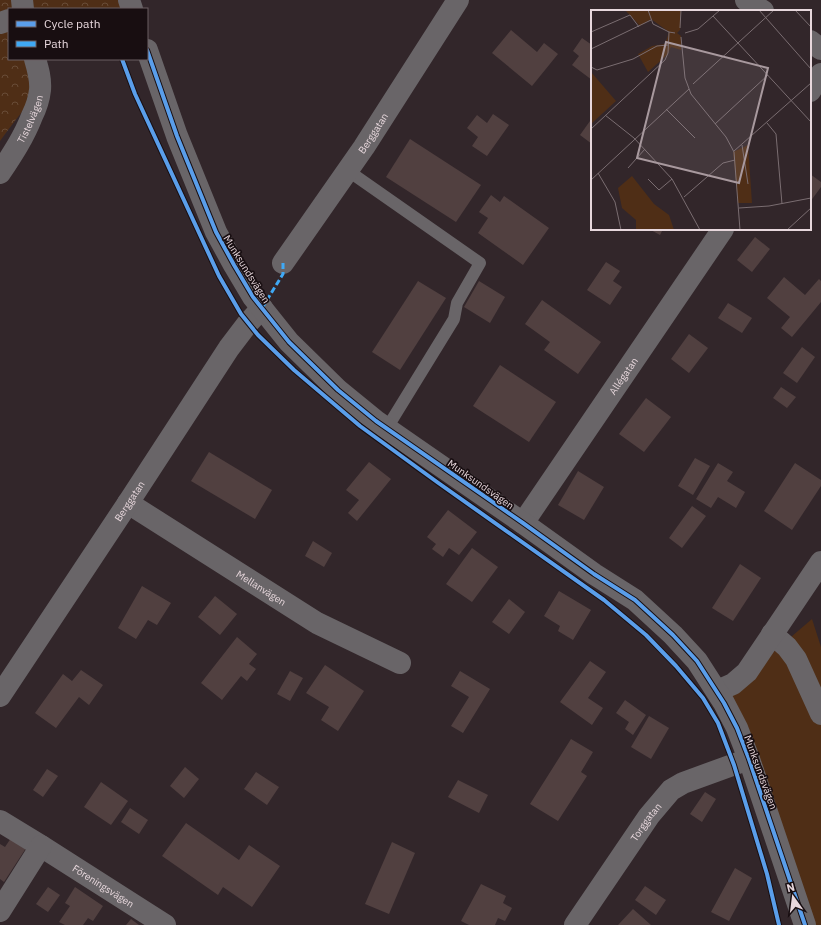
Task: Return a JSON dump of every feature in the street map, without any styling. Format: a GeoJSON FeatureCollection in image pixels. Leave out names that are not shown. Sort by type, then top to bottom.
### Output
{"type":"FeatureCollection","features":[{"type":"Feature","properties":{"kind":"street","name":"Berggatan"},"geometry":{"type":"LineString","coordinates":[[283,263],[364,147],[458,0]]}},
{"type":"Feature","properties":{"kind":"street"},"geometry":{"type":"LineString","coordinates":[[746,0],[761,10]]}},
{"type":"Feature","properties":{"kind":"street"},"geometry":{"type":"LineString","coordinates":[[811,43],[821,49]]}},
{"type":"Feature","properties":{"kind":"street","name":"Munksundsvägen"},"geometry":{"type":"LineString","coordinates":[[148,53],[178,136],[216,232],[234,265],[262,308],[289,342],[338,390],[387,428],[594,574],[634,600],[673,635],[697,661],[717,691],[737,728],[749,759],[804,925]]}},
{"type":"Feature","properties":{"kind":"street","name":"Tistelvägen"},"geometry":{"type":"LineString","coordinates":[[0,173],[26,131],[39,98],[39,74],[35,60]]}},
{"type":"Feature","properties":{"kind":"street"},"geometry":{"type":"LineString","coordinates":[[811,89],[821,74]]}},
{"type":"Feature","properties":{"kind":"street","name":"Allégatan"},"geometry":{"type":"LineString","coordinates":[[523,523],[722,230]]}},
{"type":"Feature","properties":{"kind":"street","name":"Berggatan"},"geometry":{"type":"LineString","coordinates":[[0,696],[229,348],[248,323],[262,308]]}},
{"type":"Feature","properties":{"kind":"street","name":"Mellanvägen"},"geometry":{"type":"LineString","coordinates":[[128,503],[317,623],[400,663]]}},
{"type":"Feature","properties":{"kind":"street"},"geometry":{"type":"LineString","coordinates":[[717,691],[733,684],[747,672],[821,562]]}},
{"type":"Feature","properties":{"kind":"street"},"geometry":{"type":"LineString","coordinates":[[772,634],[787,647],[796,659],[821,714]]}},
{"type":"Feature","properties":{"kind":"street","name":"Torggatan"},"geometry":{"type":"LineString","coordinates":[[575,925],[649,816],[671,790],[683,783],[749,759]]}},
{"type":"Feature","properties":{"kind":"street","name":"Föreningsvägen"},"geometry":{"type":"LineString","coordinates":[[0,821],[42,846],[165,925]]}},
{"type":"Feature","properties":{"kind":"street"},"geometry":{"type":"LineString","coordinates":[[0,911],[42,846]]}},
{"type":"Feature","properties":{"kind":"lane"},"geometry":{"type":"LineString","coordinates":[[347,170],[480,263],[456,303],[454,320],[387,428]]}},
{"type":"Feature","properties":{"kind":"green space"},"geometry":{"type":"Polygon","coordinates":[[[0,0],[126,0],[128,8],[8,8],[8,60],[41,60],[35,95],[0,141],[0,0]]]}},
{"type":"Feature","properties":{"kind":"green space"},"geometry":{"type":"Polygon","coordinates":[[[812,619],[821,647],[821,925],[798,925],[717,700],[812,619]]]}},
{"type":"Feature","properties":{"kind":"building"},"geometry":{"type":"Polygon","coordinates":[[[511,30],[537,52],[544,43],[558,54],[532,86],[492,53],[511,30]]]}},
{"type":"Feature","properties":{"kind":"building"},"geometry":{"type":"Polygon","coordinates":[[[582,38],[591,44],[591,79],[572,65],[579,56],[573,51],[582,38]]]}},
{"type":"Feature","properties":{"kind":"building"},"geometry":{"type":"Polygon","coordinates":[[[493,114],[509,125],[487,156],[472,146],[478,137],[467,128],[477,115],[487,123],[493,114]]]}},
{"type":"Feature","properties":{"kind":"building"},"geometry":{"type":"Polygon","coordinates":[[[590,121],[591,122],[591,143],[580,135],[590,121]]]}},
{"type":"Feature","properties":{"kind":"building"},"geometry":{"type":"Polygon","coordinates":[[[410,139],[481,185],[456,222],[386,177],[410,139]]]}},
{"type":"Feature","properties":{"kind":"building"},"geometry":{"type":"Polygon","coordinates":[[[811,175],[821,182],[821,187],[811,201],[811,175]]]}},
{"type":"Feature","properties":{"kind":"building"},"geometry":{"type":"Polygon","coordinates":[[[491,195],[500,202],[504,196],[549,228],[523,265],[478,233],[488,218],[479,212],[491,195]]]}},
{"type":"Feature","properties":{"kind":"building"},"geometry":{"type":"Polygon","coordinates":[[[651,230],[662,230],[660,235],[651,230]]]}},
{"type":"Feature","properties":{"kind":"building"},"geometry":{"type":"Polygon","coordinates":[[[755,237],[770,249],[752,272],[737,260],[755,237]]]}},
{"type":"Feature","properties":{"kind":"building"},"geometry":{"type":"Polygon","coordinates":[[[606,262],[620,271],[613,281],[622,287],[610,305],[587,290],[606,262]]]}},
{"type":"Feature","properties":{"kind":"building"},"geometry":{"type":"Polygon","coordinates":[[[784,277],[805,295],[819,279],[821,281],[821,302],[792,337],[781,328],[790,317],[767,298],[784,277]]]}},
{"type":"Feature","properties":{"kind":"building"},"geometry":{"type":"Polygon","coordinates":[[[418,281],[446,298],[400,370],[372,352],[418,281]]]}},
{"type":"Feature","properties":{"kind":"building"},"geometry":{"type":"Polygon","coordinates":[[[479,281],[505,297],[490,323],[464,307],[479,281]]]}},
{"type":"Feature","properties":{"kind":"building"},"geometry":{"type":"Polygon","coordinates":[[[542,300],[601,342],[578,374],[544,350],[550,342],[525,324],[542,300]]]}},
{"type":"Feature","properties":{"kind":"building"},"geometry":{"type":"Polygon","coordinates":[[[728,303],[752,318],[742,333],[718,318],[728,303]]]}},
{"type":"Feature","properties":{"kind":"building"},"geometry":{"type":"Polygon","coordinates":[[[689,334],[708,348],[689,373],[671,359],[689,334]]]}},
{"type":"Feature","properties":{"kind":"building"},"geometry":{"type":"Polygon","coordinates":[[[802,347],[815,357],[797,383],[783,373],[802,347]]]}},
{"type":"Feature","properties":{"kind":"building"},"geometry":{"type":"Polygon","coordinates":[[[500,365],[556,402],[529,442],[473,406],[500,365]]]}},
{"type":"Feature","properties":{"kind":"building"},"geometry":{"type":"Polygon","coordinates":[[[781,387],[796,397],[787,408],[773,398],[781,387]]]}},
{"type":"Feature","properties":{"kind":"building"},"geometry":{"type":"Polygon","coordinates":[[[646,398],[671,417],[644,452],[619,434],[646,398]]]}},
{"type":"Feature","properties":{"kind":"building"},"geometry":{"type":"Polygon","coordinates":[[[209,452],[272,490],[255,519],[191,481],[209,452]]]}},
{"type":"Feature","properties":{"kind":"building"},"geometry":{"type":"Polygon","coordinates":[[[695,458],[710,466],[693,495],[678,486],[695,458]]]}},
{"type":"Feature","properties":{"kind":"building"},"geometry":{"type":"Polygon","coordinates":[[[369,462],[391,479],[357,521],[348,513],[359,500],[346,490],[369,462]]]}},
{"type":"Feature","properties":{"kind":"building"},"geometry":{"type":"Polygon","coordinates":[[[718,463],[733,472],[727,481],[745,492],[736,508],[718,497],[711,508],[696,499],[718,463]]]}},
{"type":"Feature","properties":{"kind":"building"},"geometry":{"type":"Polygon","coordinates":[[[795,463],[821,480],[821,486],[792,530],[764,511],[795,463]]]}},
{"type":"Feature","properties":{"kind":"building"},"geometry":{"type":"Polygon","coordinates":[[[578,471],[604,487],[584,520],[558,505],[578,471]]]}},
{"type":"Feature","properties":{"kind":"building"},"geometry":{"type":"Polygon","coordinates":[[[692,506],[706,516],[682,548],[669,538],[692,506]]]}},
{"type":"Feature","properties":{"kind":"building"},"geometry":{"type":"Polygon","coordinates":[[[448,510],[477,532],[459,555],[449,548],[443,557],[432,549],[436,544],[427,537],[448,510]]]}},
{"type":"Feature","properties":{"kind":"building"},"geometry":{"type":"Polygon","coordinates":[[[313,541],[332,553],[324,567],[305,556],[313,541]]]}},
{"type":"Feature","properties":{"kind":"building"},"geometry":{"type":"Polygon","coordinates":[[[472,548],[498,567],[472,602],[446,584],[472,548]]]}},
{"type":"Feature","properties":{"kind":"building"},"geometry":{"type":"Polygon","coordinates":[[[740,564],[761,578],[733,621],[712,608],[740,564]]]}},
{"type":"Feature","properties":{"kind":"building"},"geometry":{"type":"Polygon","coordinates":[[[142,586],[171,603],[157,625],[148,620],[136,639],[118,628],[142,586]]]}},
{"type":"Feature","properties":{"kind":"building"},"geometry":{"type":"Polygon","coordinates":[[[559,591],[591,610],[573,640],[558,631],[560,626],[544,616],[559,591]]]}},
{"type":"Feature","properties":{"kind":"building"},"geometry":{"type":"Polygon","coordinates":[[[215,596],[237,614],[220,635],[198,617],[215,596]]]}},
{"type":"Feature","properties":{"kind":"building"},"geometry":{"type":"Polygon","coordinates":[[[509,599],[525,612],[509,634],[492,622],[509,599]]]}},
{"type":"Feature","properties":{"kind":"building"},"geometry":{"type":"Polygon","coordinates":[[[237,637],[257,654],[249,664],[256,669],[247,681],[241,676],[222,700],[201,683],[237,637]]]}},
{"type":"Feature","properties":{"kind":"building"},"geometry":{"type":"Polygon","coordinates":[[[590,661],[606,672],[588,698],[603,708],[592,725],[560,702],[590,661]]]}},
{"type":"Feature","properties":{"kind":"building"},"geometry":{"type":"Polygon","coordinates":[[[325,665],[364,691],[338,731],[321,720],[329,707],[306,693],[325,665]]]}},
{"type":"Feature","properties":{"kind":"building"},"geometry":{"type":"Polygon","coordinates":[[[81,670],[103,685],[89,705],[79,697],[56,728],[35,713],[63,674],[72,681],[81,670]]]}},
{"type":"Feature","properties":{"kind":"building"},"geometry":{"type":"Polygon","coordinates":[[[290,671],[303,678],[290,701],[277,694],[290,671]]]}},
{"type":"Feature","properties":{"kind":"building"},"geometry":{"type":"Polygon","coordinates":[[[460,671],[490,689],[463,733],[451,726],[469,697],[451,686],[460,671]]]}},
{"type":"Feature","properties":{"kind":"building"},"geometry":{"type":"Polygon","coordinates":[[[625,700],[646,715],[633,735],[625,729],[629,722],[616,713],[625,700]]]}},
{"type":"Feature","properties":{"kind":"building"},"geometry":{"type":"Polygon","coordinates":[[[649,716],[669,728],[651,759],[631,747],[649,716]]]}},
{"type":"Feature","properties":{"kind":"building"},"geometry":{"type":"Polygon","coordinates":[[[571,739],[593,752],[581,772],[587,776],[558,821],[530,804],[571,739]]]}},
{"type":"Feature","properties":{"kind":"building"},"geometry":{"type":"Polygon","coordinates":[[[185,767],[199,779],[184,798],[170,786],[185,767]]]}},
{"type":"Feature","properties":{"kind":"building"},"geometry":{"type":"Polygon","coordinates":[[[47,769],[58,776],[43,797],[33,790],[47,769]]]}},
{"type":"Feature","properties":{"kind":"building"},"geometry":{"type":"Polygon","coordinates":[[[256,772],[279,787],[267,805],[244,789],[256,772]]]}},
{"type":"Feature","properties":{"kind":"building"},"geometry":{"type":"Polygon","coordinates":[[[458,780],[488,795],[479,813],[448,797],[458,780]]]}},
{"type":"Feature","properties":{"kind":"building"},"geometry":{"type":"Polygon","coordinates":[[[101,782],[128,801],[111,825],[84,807],[101,782]]]}},
{"type":"Feature","properties":{"kind":"building"},"geometry":{"type":"Polygon","coordinates":[[[705,792],[716,799],[702,822],[690,814],[705,792]]]}},
{"type":"Feature","properties":{"kind":"building"},"geometry":{"type":"Polygon","coordinates":[[[130,808],[148,820],[139,834],[121,822],[130,808]]]}},
{"type":"Feature","properties":{"kind":"building"},"geometry":{"type":"Polygon","coordinates":[[[186,823],[239,860],[249,845],[280,866],[252,907],[223,887],[218,895],[162,856],[186,823]]]}},
{"type":"Feature","properties":{"kind":"building"},"geometry":{"type":"Polygon","coordinates":[[[13,835],[28,845],[4,882],[0,879],[0,844],[5,847],[13,835]]]}},
{"type":"Feature","properties":{"kind":"building"},"geometry":{"type":"Polygon","coordinates":[[[392,842],[415,853],[389,914],[365,904],[392,842]]]}},
{"type":"Feature","properties":{"kind":"building"},"geometry":{"type":"Polygon","coordinates":[[[735,868],[752,878],[729,921],[711,912],[735,868]]]}},
{"type":"Feature","properties":{"kind":"building"},"geometry":{"type":"Polygon","coordinates":[[[481,884],[506,896],[503,903],[512,908],[505,921],[498,918],[495,925],[469,925],[461,921],[481,884]]]}},
{"type":"Feature","properties":{"kind":"building"},"geometry":{"type":"Polygon","coordinates":[[[645,886],[666,900],[656,915],[635,900],[645,886]]]}},
{"type":"Feature","properties":{"kind":"building"},"geometry":{"type":"Polygon","coordinates":[[[48,887],[60,895],[48,912],[36,904],[48,887]]]}},
{"type":"Feature","properties":{"kind":"building"},"geometry":{"type":"Polygon","coordinates":[[[75,887],[103,906],[93,921],[88,918],[83,925],[65,925],[59,922],[70,906],[65,903],[75,887]]]}},
{"type":"Feature","properties":{"kind":"building"},"geometry":{"type":"Polygon","coordinates":[[[633,909],[651,925],[618,925],[633,909]]]}},
{"type":"Feature","properties":{"kind":"building"},"geometry":{"type":"Polygon","coordinates":[[[131,919],[139,925],[126,925],[131,919]]]}},
{"type":"Feature","properties":{"kind":"marked path"},"geometry":{"type":"LineString","coordinates":[[262,308],[283,274],[283,263]]}},
{"type":"Feature","properties":{"kind":"cycle path"},"geometry":{"type":"LineString","coordinates":[[148,53],[177,136],[216,232],[253,297],[289,342],[338,390],[376,421],[594,574],[635,600],[673,635],[697,661],[724,703],[737,728],[749,759],[805,925]]}},
{"type":"Feature","properties":{"kind":"cycle path"},"geometry":{"type":"LineString","coordinates":[[122,60],[135,94],[219,276],[241,314],[258,335],[294,370],[360,426],[604,600],[646,635],[676,666],[703,698],[718,723],[734,765],[767,874],[779,925]]}}]}
